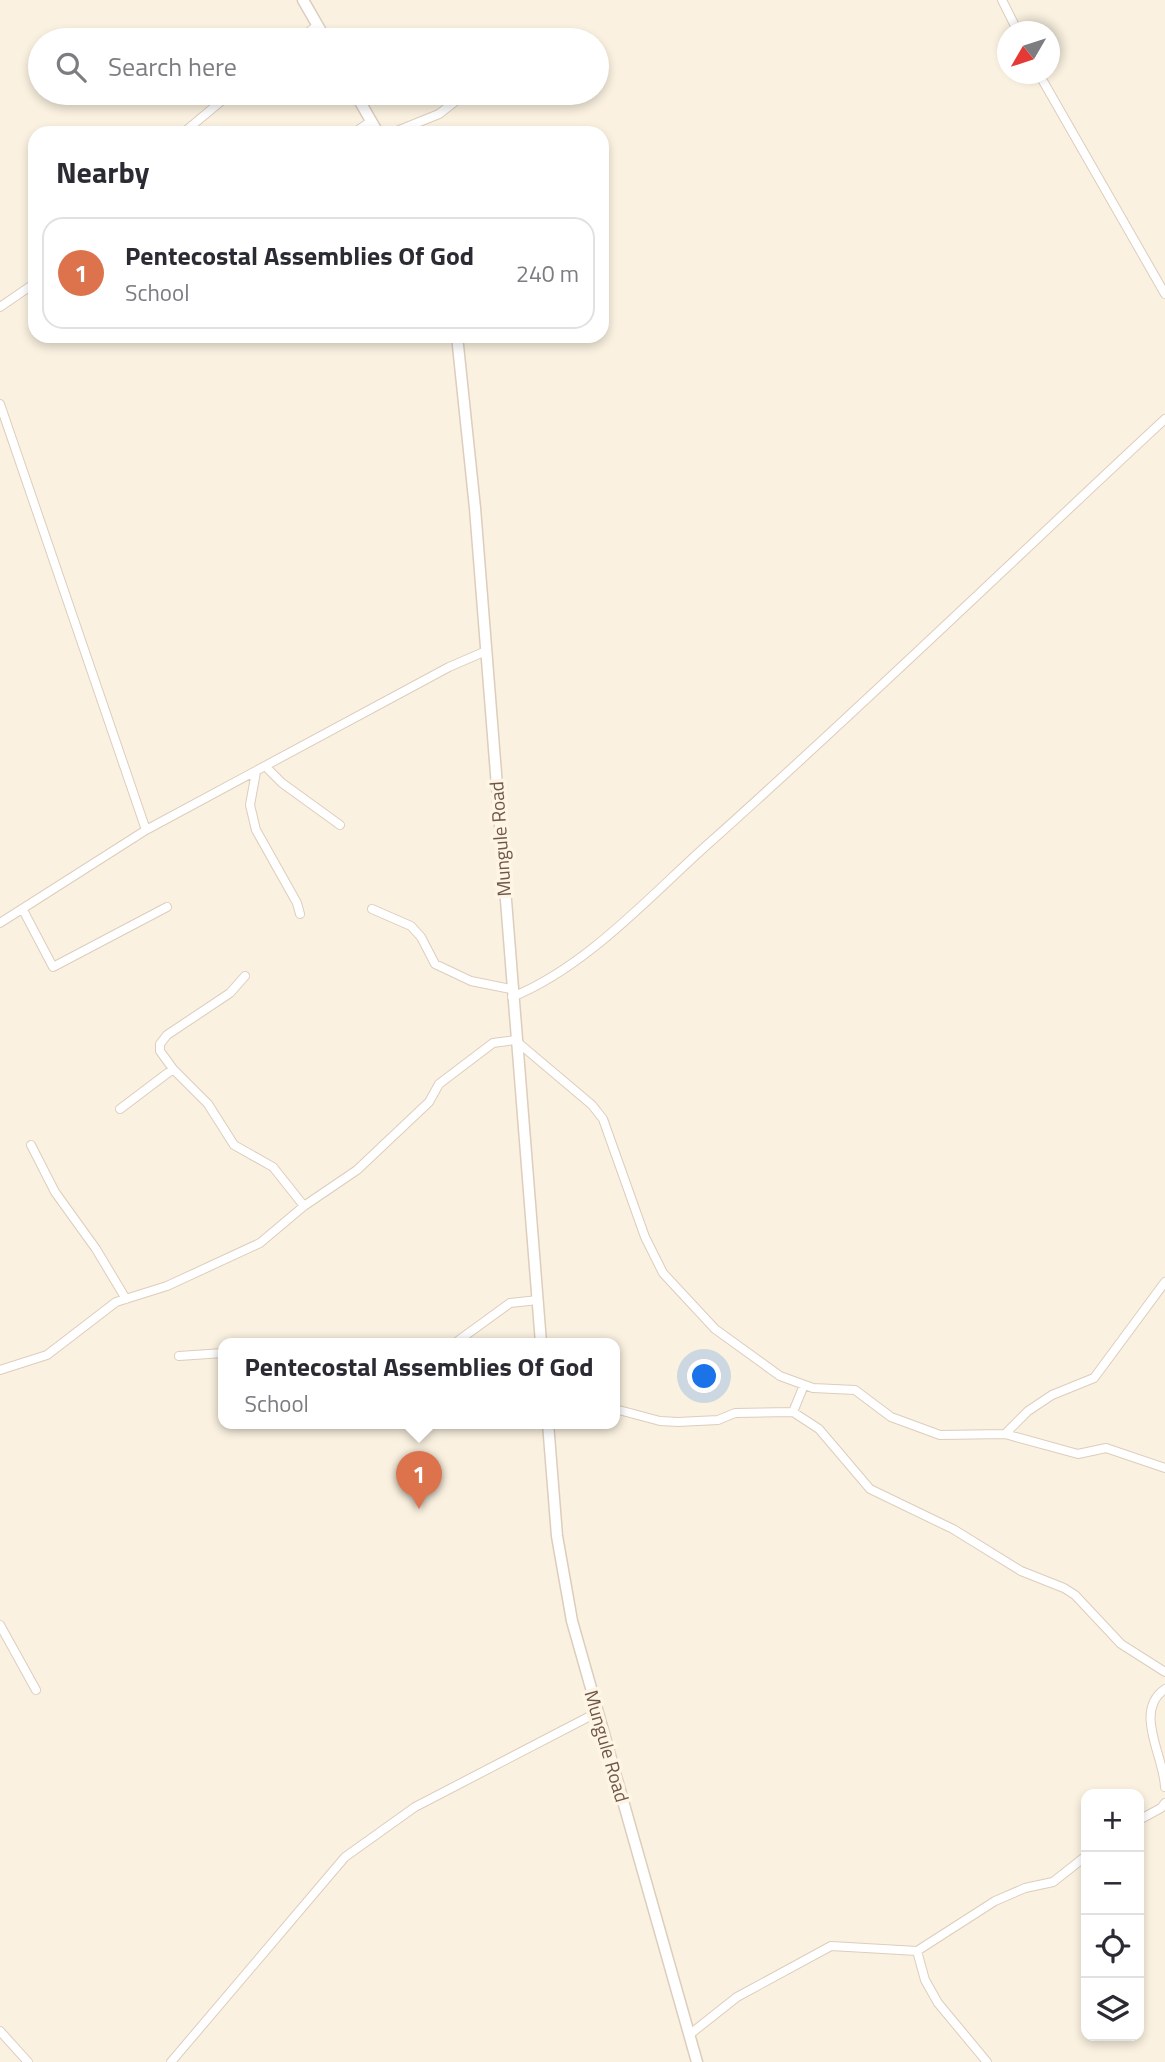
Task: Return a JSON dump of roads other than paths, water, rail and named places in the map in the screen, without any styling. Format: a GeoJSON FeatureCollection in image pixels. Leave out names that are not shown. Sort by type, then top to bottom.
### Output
{"type":"FeatureCollection","features":[{"type":"Feature","properties":{"kind":"street"},"geometry":{"type":"LineString","coordinates":[[303,0],[320,28]]}},
{"type":"Feature","properties":{"kind":"street"},"geometry":{"type":"LineString","coordinates":[[1002,0],[1012,21]]}},
{"type":"Feature","properties":{"kind":"street"},"geometry":{"type":"LineString","coordinates":[[314,28],[318,25]]}},
{"type":"Feature","properties":{"kind":"street"},"geometry":{"type":"LineString","coordinates":[[1046,84],[1165,294]]}},
{"type":"Feature","properties":{"kind":"street"},"geometry":{"type":"LineString","coordinates":[[191,126],[217,105]]}},
{"type":"Feature","properties":{"kind":"street"},"geometry":{"type":"LineString","coordinates":[[362,105],[374,126]]}},
{"type":"Feature","properties":{"kind":"street"},"geometry":{"type":"LineString","coordinates":[[410,126],[431,118],[449,105]]}},
{"type":"Feature","properties":{"kind":"street"},"geometry":{"type":"LineString","coordinates":[[364,126],[371,121]]}},
{"type":"Feature","properties":{"kind":"street"},"geometry":{"type":"LineString","coordinates":[[0,307],[28,289]]}},
{"type":"Feature","properties":{"kind":"street","name":"Mungule Road"},"geometry":{"type":"LineString","coordinates":[[458,343],[486,651],[514,1040],[541,1338]]}},
{"type":"Feature","properties":{"kind":"street"},"geometry":{"type":"LineString","coordinates":[[0,404],[146,830]]}},
{"type":"Feature","properties":{"kind":"street"},"geometry":{"type":"LineString","coordinates":[[372,909],[411,926],[421,937],[435,964],[471,981],[512,993],[535,988],[576,961],[645,900],[891,677],[1165,419]]}},
{"type":"Feature","properties":{"kind":"street"},"geometry":{"type":"LineString","coordinates":[[0,923],[146,830],[449,667],[486,651]]}},
{"type":"Feature","properties":{"kind":"street"},"geometry":{"type":"LineString","coordinates":[[266,767],[282,783],[340,825]]}},
{"type":"Feature","properties":{"kind":"street"},"geometry":{"type":"LineString","coordinates":[[256,772],[250,806],[256,830],[300,914]]}},
{"type":"Feature","properties":{"kind":"street"},"geometry":{"type":"LineString","coordinates":[[23,910],[53,967],[167,907]]}},
{"type":"Feature","properties":{"kind":"street"},"geometry":{"type":"LineString","coordinates":[[245,976],[230,993],[160,1044],[160,1051],[173,1069],[208,1104],[234,1145],[273,1167],[304,1206]]}},
{"type":"Feature","properties":{"kind":"street"},"geometry":{"type":"LineString","coordinates":[[0,1370],[47,1355],[116,1302],[167,1286],[260,1244],[304,1206],[357,1170],[429,1102],[439,1084],[493,1043],[514,1040],[592,1105],[603,1119],[645,1237],[663,1273],[716,1329],[780,1377],[804,1385],[855,1390],[891,1417],[940,1435],[1004,1434],[1078,1454],[1107,1448],[1165,1468]]}},
{"type":"Feature","properties":{"kind":"street"},"geometry":{"type":"LineString","coordinates":[[120,1109],[173,1069]]}},
{"type":"Feature","properties":{"kind":"street"},"geometry":{"type":"LineString","coordinates":[[30,1145],[55,1192],[96,1249],[126,1299]]}},
{"type":"Feature","properties":{"kind":"street"},"geometry":{"type":"LineString","coordinates":[[1004,1434],[1028,1411],[1052,1395],[1094,1378],[1165,1282]]}},
{"type":"Feature","properties":{"kind":"street"},"geometry":{"type":"LineString","coordinates":[[463,1338],[510,1303],[538,1300]]}},
{"type":"Feature","properties":{"kind":"street"},"geometry":{"type":"LineString","coordinates":[[179,1356],[218,1353]]}},
{"type":"Feature","properties":{"kind":"street"},"geometry":{"type":"LineString","coordinates":[[793,1412],[804,1385]]}},
{"type":"Feature","properties":{"kind":"street"},"geometry":{"type":"LineString","coordinates":[[620,1410],[660,1421],[678,1422],[718,1420],[735,1413],[793,1412],[819,1429],[870,1489],[953,1529],[1021,1572],[1064,1588],[1075,1595],[1121,1644],[1165,1672]]}},
{"type":"Feature","properties":{"kind":"street","name":"Mungule Road"},"geometry":{"type":"LineString","coordinates":[[549,1429],[562,1578],[697,2062]]}},
{"type":"Feature","properties":{"kind":"street"},"geometry":{"type":"LineString","coordinates":[[0,1625],[36,1690]]}},
{"type":"Feature","properties":{"kind":"street"},"geometry":{"type":"LineString","coordinates":[[1165,1689],[1155,1696],[1149,1709],[1165,1787]]}},
{"type":"Feature","properties":{"kind":"street"},"geometry":{"type":"LineString","coordinates":[[171,2062],[345,1857],[415,1807],[598,1712]]}},
{"type":"Feature","properties":{"kind":"street"},"geometry":{"type":"LineString","coordinates":[[1144,1817],[1165,1803]]}},
{"type":"Feature","properties":{"kind":"street"},"geometry":{"type":"LineString","coordinates":[[689,2035],[737,1997],[831,1946],[918,1951],[995,1901],[1025,1888],[1053,1882],[1081,1860]]}},
{"type":"Feature","properties":{"kind":"street"},"geometry":{"type":"LineString","coordinates":[[918,1951],[925,1980],[938,2003],[987,2062]]}},
{"type":"Feature","properties":{"kind":"street"},"geometry":{"type":"LineString","coordinates":[[0,2031],[28,2062]]}},
{"type":"Feature","properties":{"kind":"place","name":"Pentecostal Assemblies Of God"},"geometry":{"type":"Point","coordinates":[419,1509]}}]}
